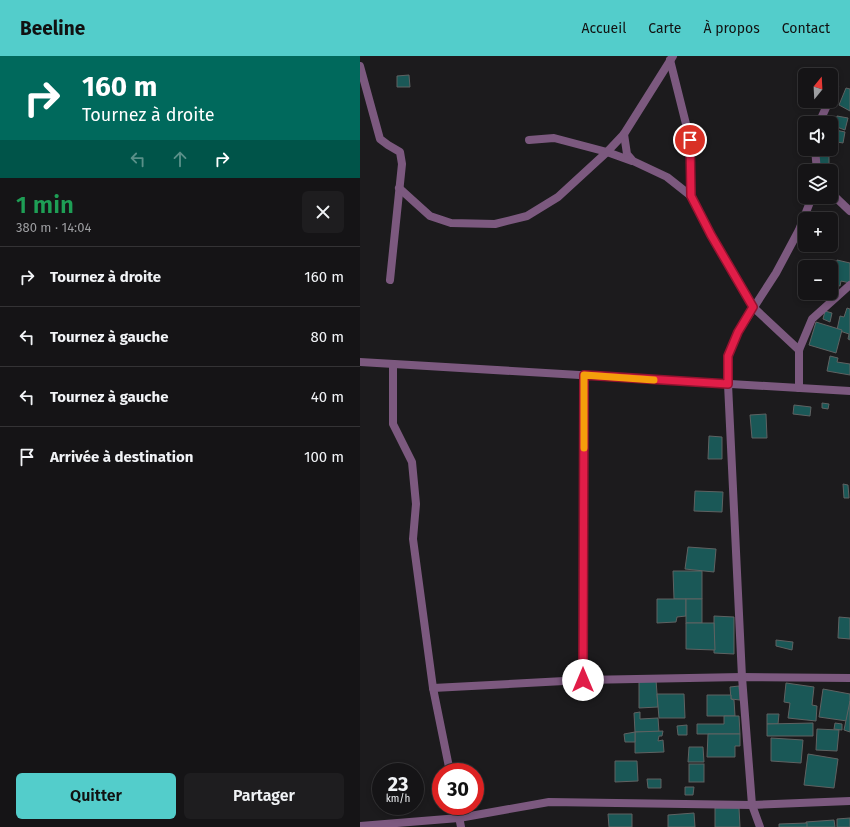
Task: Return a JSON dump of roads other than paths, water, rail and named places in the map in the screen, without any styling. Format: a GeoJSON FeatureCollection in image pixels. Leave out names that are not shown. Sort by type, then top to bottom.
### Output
{"type":"FeatureCollection","features":[{"type":"Feature","properties":{"kind":"street"},"geometry":{"type":"LineString","coordinates":[[399,188],[430,216],[451,223],[495,224],[527,216],[558,197],[607,152],[624,134],[672,58]]}},
{"type":"Feature","properties":{"kind":"street"},"geometry":{"type":"LineString","coordinates":[[672,58],[690,140],[691,196]]}},
{"type":"Feature","properties":{"kind":"street"},"geometry":{"type":"LineString","coordinates":[[360,66],[380,138],[400,152],[402,164],[390,280]]}},
{"type":"Feature","properties":{"kind":"street"},"geometry":{"type":"LineString","coordinates":[[624,134],[627,154],[633,161]]}},
{"type":"Feature","properties":{"kind":"street"},"geometry":{"type":"LineString","coordinates":[[529,140],[554,138],[607,152],[633,161],[668,178],[691,196],[711,235],[753,307],[799,350]]}},
{"type":"Feature","properties":{"kind":"street"},"geometry":{"type":"LineString","coordinates":[[838,200],[850,211]]}},
{"type":"Feature","properties":{"kind":"street"},"geometry":{"type":"LineString","coordinates":[[760,827],[752,805],[742,677],[728,384],[728,356],[738,332],[776,273],[798,230],[809,204]]}},
{"type":"Feature","properties":{"kind":"street"},"geometry":{"type":"LineString","coordinates":[[799,388],[799,350],[812,319],[850,286]]}},
{"type":"Feature","properties":{"kind":"street"},"geometry":{"type":"LineString","coordinates":[[360,362],[850,391]]}},
{"type":"Feature","properties":{"kind":"street"},"geometry":{"type":"LineString","coordinates":[[393,364],[393,424],[412,462],[416,504],[413,539],[433,688],[448,763]]}},
{"type":"Feature","properties":{"kind":"street"},"geometry":{"type":"LineString","coordinates":[[583,680],[584,375]]}},
{"type":"Feature","properties":{"kind":"street"},"geometry":{"type":"LineString","coordinates":[[433,688],[583,680],[742,677],[850,678]]}},
{"type":"Feature","properties":{"kind":"street"},"geometry":{"type":"LineString","coordinates":[[360,826],[459,818],[549,802],[752,805],[850,801]]}},
{"type":"Feature","properties":{"kind":"street"},"geometry":{"type":"LineString","coordinates":[[458,815],[461,827]]}}]}
